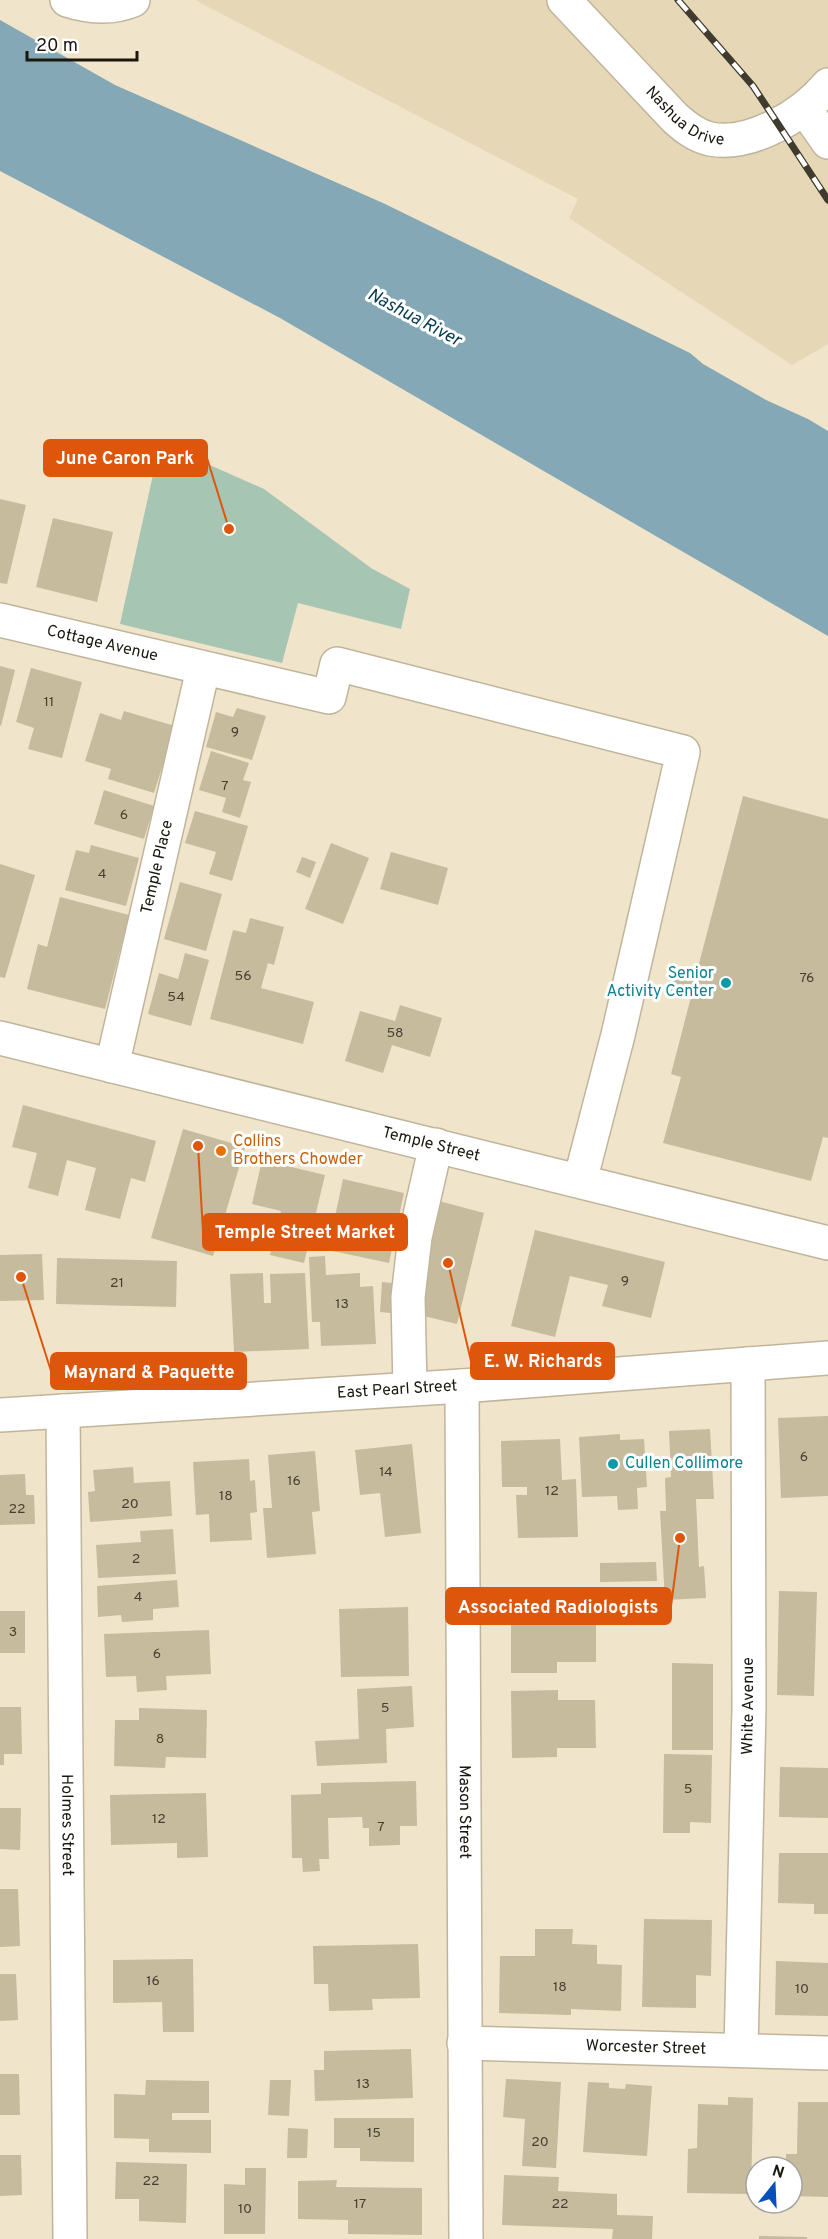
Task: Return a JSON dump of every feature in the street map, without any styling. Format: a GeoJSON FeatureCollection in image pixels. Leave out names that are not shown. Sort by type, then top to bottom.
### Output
{"type":"FeatureCollection","features":[{"type":"Feature","properties":{"kind":"street"},"geometry":{"type":"LineString","coordinates":[[67,0],[101,7],[134,0]]}},
{"type":"Feature","properties":{"kind":"street","name":"Nashua Drive"},"geometry":{"type":"LineString","coordinates":[[564,0],[675,118],[700,135],[720,140],[738,138],[789,120],[806,109],[828,85]]}},
{"type":"Feature","properties":{"kind":"street"},"geometry":{"type":"LineString","coordinates":[[806,109],[828,142]]}},
{"type":"Feature","properties":{"kind":"street","name":"Cottage Avenue"},"geometry":{"type":"LineString","coordinates":[[0,620],[329,697],[337,664],[683,752],[618,1035],[580,1181]]}},
{"type":"Feature","properties":{"kind":"street","name":"Temple Place"},"geometry":{"type":"LineString","coordinates":[[112,1066],[203,669]]}},
{"type":"Feature","properties":{"kind":"street","name":"Temple Street"},"geometry":{"type":"LineString","coordinates":[[0,1038],[828,1243]]}},
{"type":"Feature","properties":{"kind":"street"},"geometry":{"type":"LineString","coordinates":[[410,1389],[409,1287],[415,1237],[436,1145]]}},
{"type":"Feature","properties":{"kind":"street","name":"East Pearl Street"},"geometry":{"type":"LineString","coordinates":[[0,1415],[462,1386],[828,1358]]}},
{"type":"Feature","properties":{"kind":"street","name":"White Avenue"},"geometry":{"type":"LineString","coordinates":[[741,2050],[749,1708],[748,1364]]}},
{"type":"Feature","properties":{"kind":"street","name":"Mason Street"},"geometry":{"type":"LineString","coordinates":[[462,1386],[466,2239]]}},
{"type":"Feature","properties":{"kind":"street","name":"Holmes Street"},"geometry":{"type":"LineString","coordinates":[[63,1411],[70,2239]]}},
{"type":"Feature","properties":{"kind":"street","name":"Worcester Street"},"geometry":{"type":"LineString","coordinates":[[464,2043],[828,2053]]}},
{"type":"Feature","properties":{"kind":"shaded area"},"geometry":{"type":"Polygon","coordinates":[[[195,0],[828,0],[828,344],[792,365],[569,218],[578,199],[195,0]]]}},
{"type":"Feature","properties":{"kind":"green space"},"geometry":{"type":"Polygon","coordinates":[[[160,443],[264,489],[371,568],[410,589],[401,629],[298,603],[282,663],[120,624],[160,443]]]}},
{"type":"Feature","properties":{"kind":"water","name":"Nashua River"},"geometry":{"type":"Polygon","coordinates":[[[0,20],[115,85],[383,203],[690,353],[703,364],[766,400],[828,431],[828,636],[280,318],[0,171],[0,20]]]}},
{"type":"Feature","properties":{"kind":"building"},"geometry":{"type":"Polygon","coordinates":[[[0,499],[26,505],[7,584],[0,583],[0,499]]]}},
{"type":"Feature","properties":{"kind":"building"},"geometry":{"type":"Polygon","coordinates":[[[53,518],[113,532],[97,602],[36,587],[53,518]]]}},
{"type":"Feature","properties":{"kind":"building"},"geometry":{"type":"Polygon","coordinates":[[[0,666],[15,670],[1,726],[0,725],[0,666]]]}},
{"type":"Feature","properties":{"kind":"building"},"geometry":{"type":"Polygon","coordinates":[[[31,668],[82,682],[62,758],[28,749],[34,728],[16,722],[31,668]]]}},
{"type":"Feature","properties":{"kind":"building"},"geometry":{"type":"Polygon","coordinates":[[[237,708],[266,716],[252,760],[206,747],[216,712],[233,717],[237,708]]]}},
{"type":"Feature","properties":{"kind":"building"},"geometry":{"type":"Polygon","coordinates":[[[124,711],[175,726],[154,793],[108,779],[111,769],[85,761],[100,713],[121,720],[124,711]]]}},
{"type":"Feature","properties":{"kind":"building"},"geometry":{"type":"Polygon","coordinates":[[[211,751],[249,763],[243,780],[251,782],[240,818],[222,812],[226,798],[199,790],[211,751]]]}},
{"type":"Feature","properties":{"kind":"building"},"geometry":{"type":"Polygon","coordinates":[[[104,790],[154,806],[144,839],[94,824],[104,790]]]}},
{"type":"Feature","properties":{"kind":"building","name":"Senior Activity Center"},"geometry":{"type":"Polygon","coordinates":[[[743,796],[828,819],[828,1138],[823,1137],[811,1181],[663,1143],[681,1077],[671,1074],[691,997],[666,991],[672,969],[696,975],[743,796]]]}},
{"type":"Feature","properties":{"kind":"building"},"geometry":{"type":"Polygon","coordinates":[[[195,811],[248,826],[232,881],[209,874],[216,852],[185,843],[195,811]]]}},
{"type":"Feature","properties":{"kind":"building"},"geometry":{"type":"Polygon","coordinates":[[[331,843],[369,858],[343,924],[305,909],[331,843]]]}},
{"type":"Feature","properties":{"kind":"building"},"geometry":{"type":"Polygon","coordinates":[[[91,845],[139,858],[126,906],[65,890],[76,850],[89,853],[91,845]]]}},
{"type":"Feature","properties":{"kind":"building"},"geometry":{"type":"Polygon","coordinates":[[[391,852],[448,868],[438,905],[380,889],[391,852]]]}},
{"type":"Feature","properties":{"kind":"building"},"geometry":{"type":"Polygon","coordinates":[[[302,857],[316,862],[310,878],[296,872],[302,857]]]}},
{"type":"Feature","properties":{"kind":"building"},"geometry":{"type":"Polygon","coordinates":[[[0,864],[35,875],[5,978],[0,977],[0,864]]]}},
{"type":"Feature","properties":{"kind":"building"},"geometry":{"type":"Polygon","coordinates":[[[180,882],[222,894],[206,951],[164,939],[180,882]]]}},
{"type":"Feature","properties":{"kind":"building"},"geometry":{"type":"Polygon","coordinates":[[[60,897],[129,915],[105,1009],[27,989],[38,944],[47,947],[60,897]]]}},
{"type":"Feature","properties":{"kind":"building"},"geometry":{"type":"Polygon","coordinates":[[[250,918],[284,927],[274,965],[268,963],[261,988],[314,1002],[303,1044],[210,1019],[233,930],[246,933],[250,918]]]}},
{"type":"Feature","properties":{"kind":"building"},"geometry":{"type":"Polygon","coordinates":[[[185,953],[209,960],[191,1026],[148,1014],[159,973],[178,979],[185,953]]]}},
{"type":"Feature","properties":{"kind":"building"},"geometry":{"type":"Polygon","coordinates":[[[400,1005],[442,1018],[430,1057],[392,1045],[383,1073],[345,1061],[360,1011],[395,1021],[400,1005]]]}},
{"type":"Feature","properties":{"kind":"building"},"geometry":{"type":"Polygon","coordinates":[[[23,1105],[156,1141],[145,1182],[131,1178],[120,1219],[85,1210],[96,1168],[67,1160],[58,1196],[28,1188],[37,1153],[12,1147],[23,1105]]]}},
{"type":"Feature","properties":{"kind":"building"},"geometry":{"type":"Polygon","coordinates":[[[183,1129],[245,1147],[213,1256],[151,1238],[183,1129]]]}},
{"type":"Feature","properties":{"kind":"building"},"geometry":{"type":"Polygon","coordinates":[[[262,1160],[325,1175],[304,1263],[270,1255],[281,1211],[252,1204],[262,1160]]]}},
{"type":"Feature","properties":{"kind":"building"},"geometry":{"type":"Polygon","coordinates":[[[343,1179],[404,1193],[389,1263],[328,1250],[343,1179]]]}},
{"type":"Feature","properties":{"kind":"building"},"geometry":{"type":"Polygon","coordinates":[[[439,1201],[484,1213],[457,1324],[411,1313],[439,1201]]]}},
{"type":"Feature","properties":{"kind":"building"},"geometry":{"type":"Polygon","coordinates":[[[535,1230],[665,1262],[651,1318],[602,1306],[608,1285],[570,1276],[555,1337],[511,1326],[535,1230]]]}},
{"type":"Feature","properties":{"kind":"building"},"geometry":{"type":"Polygon","coordinates":[[[42,1254],[44,1300],[0,1301],[0,1255],[42,1254]]]}},
{"type":"Feature","properties":{"kind":"building"},"geometry":{"type":"Polygon","coordinates":[[[325,1256],[326,1275],[360,1273],[360,1287],[373,1286],[376,1344],[321,1346],[320,1322],[312,1322],[309,1257],[325,1256]]]}},
{"type":"Feature","properties":{"kind":"building"},"geometry":{"type":"Polygon","coordinates":[[[57,1258],[177,1261],[176,1307],[56,1304],[57,1258]]]}},
{"type":"Feature","properties":{"kind":"building"},"geometry":{"type":"Polygon","coordinates":[[[263,1273],[264,1303],[271,1303],[270,1274],[305,1273],[309,1349],[234,1352],[230,1274],[263,1273]]]}},
{"type":"Feature","properties":{"kind":"building"},"geometry":{"type":"Polygon","coordinates":[[[382,1282],[402,1284],[400,1314],[380,1312],[382,1282]]]}},
{"type":"Feature","properties":{"kind":"building"},"geometry":{"type":"Polygon","coordinates":[[[828,1416],[828,1496],[781,1498],[778,1418],[828,1416]]]}},
{"type":"Feature","properties":{"kind":"building"},"geometry":{"type":"Polygon","coordinates":[[[710,1429],[714,1499],[696,1499],[699,1567],[704,1566],[706,1598],[665,1600],[660,1511],[666,1511],[665,1478],[671,1477],[669,1431],[710,1429]]]}},
{"type":"Feature","properties":{"kind":"building","name":"Cullen Collimore"},"geometry":{"type":"Polygon","coordinates":[[[620,1434],[620,1440],[644,1439],[647,1487],[637,1488],[638,1509],[618,1510],[617,1496],[582,1497],[579,1437],[620,1434]]]}},
{"type":"Feature","properties":{"kind":"building"},"geometry":{"type":"Polygon","coordinates":[[[560,1439],[562,1480],[576,1479],[578,1537],[518,1538],[516,1495],[527,1495],[527,1487],[502,1487],[501,1441],[560,1439]]]}},
{"type":"Feature","properties":{"kind":"building"},"geometry":{"type":"Polygon","coordinates":[[[412,1444],[421,1533],[385,1537],[380,1493],[360,1495],[355,1450],[412,1444]]]}},
{"type":"Feature","properties":{"kind":"building"},"geometry":{"type":"Polygon","coordinates":[[[315,1451],[320,1511],[312,1512],[316,1554],[267,1558],[263,1508],[272,1508],[268,1455],[315,1451]]]}},
{"type":"Feature","properties":{"kind":"building"},"geometry":{"type":"Polygon","coordinates":[[[249,1459],[250,1481],[255,1480],[257,1512],[250,1513],[252,1540],[210,1542],[209,1514],[196,1515],[193,1462],[249,1459]]]}},
{"type":"Feature","properties":{"kind":"building"},"geometry":{"type":"Polygon","coordinates":[[[133,1467],[134,1483],[170,1481],[172,1516],[90,1522],[88,1492],[95,1491],[93,1470],[133,1467]]]}},
{"type":"Feature","properties":{"kind":"building"},"geometry":{"type":"Polygon","coordinates":[[[25,1474],[26,1495],[34,1495],[35,1524],[0,1525],[0,1475],[25,1474]]]}},
{"type":"Feature","properties":{"kind":"building"},"geometry":{"type":"Polygon","coordinates":[[[173,1529],[176,1574],[98,1578],[96,1545],[141,1542],[140,1531],[173,1529]]]}},
{"type":"Feature","properties":{"kind":"building"},"geometry":{"type":"Polygon","coordinates":[[[656,1562],[657,1581],[600,1582],[600,1563],[656,1562]]]}},
{"type":"Feature","properties":{"kind":"building"},"geometry":{"type":"Polygon","coordinates":[[[177,1580],[179,1607],[153,1609],[153,1620],[122,1622],[121,1615],[98,1617],[97,1586],[177,1580]]]}},
{"type":"Feature","properties":{"kind":"building"},"geometry":{"type":"Polygon","coordinates":[[[779,1591],[817,1592],[814,1696],[777,1695],[779,1591]]]}},
{"type":"Feature","properties":{"kind":"building"},"geometry":{"type":"Polygon","coordinates":[[[408,1607],[409,1676],[341,1677],[339,1609],[408,1607]]]}},
{"type":"Feature","properties":{"kind":"building"},"geometry":{"type":"Polygon","coordinates":[[[0,1611],[25,1611],[25,1653],[0,1653],[0,1611]]]}},
{"type":"Feature","properties":{"kind":"building"},"geometry":{"type":"Polygon","coordinates":[[[511,1611],[556,1611],[556,1624],[596,1624],[596,1662],[557,1662],[557,1673],[511,1673],[511,1611]]]}},
{"type":"Feature","properties":{"kind":"building"},"geometry":{"type":"Polygon","coordinates":[[[209,1630],[211,1674],[166,1676],[167,1690],[137,1692],[136,1676],[106,1677],[104,1634],[209,1630]]]}},
{"type":"Feature","properties":{"kind":"building"},"geometry":{"type":"Polygon","coordinates":[[[672,1663],[713,1664],[713,1750],[672,1750],[672,1663]]]}},
{"type":"Feature","properties":{"kind":"building"},"geometry":{"type":"Polygon","coordinates":[[[412,1686],[414,1727],[386,1729],[387,1763],[317,1766],[315,1741],[359,1739],[357,1689],[412,1686]]]}},
{"type":"Feature","properties":{"kind":"building"},"geometry":{"type":"Polygon","coordinates":[[[558,1690],[558,1700],[595,1700],[596,1748],[557,1748],[557,1757],[512,1758],[511,1691],[558,1690]]]}},
{"type":"Feature","properties":{"kind":"building"},"geometry":{"type":"Polygon","coordinates":[[[0,1707],[21,1707],[22,1754],[4,1754],[4,1765],[0,1765],[0,1707]]]}},
{"type":"Feature","properties":{"kind":"building"},"geometry":{"type":"Polygon","coordinates":[[[139,1708],[207,1710],[206,1758],[166,1757],[165,1768],[114,1766],[115,1720],[139,1720],[139,1708]]]}},
{"type":"Feature","properties":{"kind":"building"},"geometry":{"type":"Polygon","coordinates":[[[664,1754],[712,1755],[711,1823],[690,1822],[690,1833],[663,1833],[664,1754]]]}},
{"type":"Feature","properties":{"kind":"building"},"geometry":{"type":"Polygon","coordinates":[[[780,1767],[828,1768],[828,1818],[779,1817],[780,1767]]]}},
{"type":"Feature","properties":{"kind":"building"},"geometry":{"type":"Polygon","coordinates":[[[416,1781],[417,1826],[400,1826],[400,1845],[369,1846],[369,1828],[363,1828],[362,1817],[328,1818],[329,1859],[319,1859],[320,1871],[303,1872],[302,1858],[292,1858],[291,1795],[321,1794],[321,1783],[416,1781]]]}},
{"type":"Feature","properties":{"kind":"building"},"geometry":{"type":"Polygon","coordinates":[[[206,1793],[208,1857],[177,1858],[177,1843],[111,1845],[110,1795],[206,1793]]]}},
{"type":"Feature","properties":{"kind":"building"},"geometry":{"type":"Polygon","coordinates":[[[0,1808],[21,1808],[20,1850],[0,1849],[0,1808]]]}},
{"type":"Feature","properties":{"kind":"building"},"geometry":{"type":"Polygon","coordinates":[[[779,1853],[828,1853],[828,1914],[814,1914],[814,1904],[778,1903],[779,1853]]]}},
{"type":"Feature","properties":{"kind":"building"},"geometry":{"type":"Polygon","coordinates":[[[0,1889],[18,1889],[20,1946],[0,1947],[0,1889]]]}},
{"type":"Feature","properties":{"kind":"building"},"geometry":{"type":"Polygon","coordinates":[[[644,1919],[712,1920],[711,1976],[696,1975],[696,2008],[642,2007],[644,1919]]]}},
{"type":"Feature","properties":{"kind":"building"},"geometry":{"type":"Polygon","coordinates":[[[535,1929],[573,1929],[572,1944],[597,1945],[597,1964],[622,1965],[621,2011],[571,2009],[571,2015],[499,2013],[500,1956],[535,1956],[535,1929]]]}},
{"type":"Feature","properties":{"kind":"building"},"geometry":{"type":"Polygon","coordinates":[[[418,1944],[420,1998],[372,1999],[373,2010],[329,2011],[328,1984],[314,1984],[313,1946],[418,1944]]]}},
{"type":"Feature","properties":{"kind":"building"},"geometry":{"type":"Polygon","coordinates":[[[193,1959],[194,2032],[163,2032],[162,2002],[113,2003],[113,1960],[193,1959]]]}},
{"type":"Feature","properties":{"kind":"building"},"geometry":{"type":"Polygon","coordinates":[[[776,1961],[828,1963],[828,2016],[775,2015],[776,1961]]]}},
{"type":"Feature","properties":{"kind":"building"},"geometry":{"type":"Polygon","coordinates":[[[0,1974],[16,1974],[18,2020],[0,2021],[0,1974]]]}},
{"type":"Feature","properties":{"kind":"building"},"geometry":{"type":"Polygon","coordinates":[[[411,2049],[413,2098],[315,2101],[314,2070],[324,2070],[324,2051],[411,2049]]]}},
{"type":"Feature","properties":{"kind":"building"},"geometry":{"type":"Polygon","coordinates":[[[0,2074],[19,2074],[20,2115],[0,2115],[0,2074]]]}},
{"type":"Feature","properties":{"kind":"building"},"geometry":{"type":"Polygon","coordinates":[[[506,2079],[561,2082],[556,2168],[522,2166],[525,2119],[503,2117],[506,2079]]]}},
{"type":"Feature","properties":{"kind":"building"},"geometry":{"type":"Polygon","coordinates":[[[146,2080],[209,2081],[209,2113],[172,2113],[172,2120],[211,2120],[211,2153],[149,2152],[149,2139],[114,2138],[114,2094],[145,2095],[146,2080]]]}},
{"type":"Feature","properties":{"kind":"building"},"geometry":{"type":"Polygon","coordinates":[[[270,2080],[291,2080],[289,2116],[268,2115],[270,2080]]]}},
{"type":"Feature","properties":{"kind":"building"},"geometry":{"type":"Polygon","coordinates":[[[588,2082],[609,2083],[609,2088],[625,2089],[626,2084],[652,2086],[647,2156],[583,2152],[588,2082]]]}},
{"type":"Feature","properties":{"kind":"building"},"geometry":{"type":"Polygon","coordinates":[[[728,2097],[753,2098],[752,2155],[744,2155],[744,2194],[687,2193],[688,2149],[697,2148],[698,2104],[728,2105],[728,2097]]]}},
{"type":"Feature","properties":{"kind":"building"},"geometry":{"type":"Polygon","coordinates":[[[798,2102],[828,2102],[828,2197],[804,2196],[804,2155],[786,2155],[797,2154],[798,2102]]]}},
{"type":"Feature","properties":{"kind":"building"},"geometry":{"type":"Polygon","coordinates":[[[334,2118],[414,2118],[414,2162],[360,2161],[360,2148],[334,2148],[334,2118]]]}},
{"type":"Feature","properties":{"kind":"building"},"geometry":{"type":"Polygon","coordinates":[[[288,2128],[308,2129],[307,2158],[287,2158],[288,2128]]]}},
{"type":"Feature","properties":{"kind":"building"},"geometry":{"type":"Polygon","coordinates":[[[0,2155],[21,2155],[22,2195],[0,2196],[0,2155]]]}},
{"type":"Feature","properties":{"kind":"building"},"geometry":{"type":"Polygon","coordinates":[[[116,2162],[187,2164],[186,2223],[139,2221],[139,2199],[115,2199],[116,2162]]]}},
{"type":"Feature","properties":{"kind":"building"},"geometry":{"type":"Polygon","coordinates":[[[245,2168],[266,2168],[265,2234],[224,2234],[224,2184],[245,2185],[245,2168]]]}},
{"type":"Feature","properties":{"kind":"building"},"geometry":{"type":"Polygon","coordinates":[[[504,2175],[559,2177],[558,2191],[617,2194],[617,2215],[653,2216],[652,2239],[612,2239],[613,2229],[502,2225],[504,2175]]]}},
{"type":"Feature","properties":{"kind":"building"},"geometry":{"type":"Polygon","coordinates":[[[337,2180],[336,2187],[422,2188],[422,2235],[348,2234],[348,2220],[298,2219],[298,2181],[337,2180]]]}},
{"type":"Feature","properties":{"kind":"building"},"geometry":{"type":"Polygon","coordinates":[[[759,2236],[807,2237],[807,2239],[759,2239],[759,2236]]]}},
{"type":"Feature","properties":{"kind":"railway"},"geometry":{"type":"LineString","coordinates":[[678,0],[753,86],[828,200]]}},
{"type":"Feature","properties":{"kind":"place","name":"June Caron Park"},"geometry":{"type":"Point","coordinates":[229,529]}},
{"type":"Feature","properties":{"kind":"place","name":"Senior Activity Center"},"geometry":{"type":"Point","coordinates":[726,983]}},
{"type":"Feature","properties":{"kind":"place","name":"Temple Street Market"},"geometry":{"type":"Point","coordinates":[198,1146]}},
{"type":"Feature","properties":{"kind":"place","name":"Collins Brothers Chowder"},"geometry":{"type":"Point","coordinates":[221,1151]}},
{"type":"Feature","properties":{"kind":"place","name":"E. W. Richards"},"geometry":{"type":"Point","coordinates":[448,1263]}},
{"type":"Feature","properties":{"kind":"place","name":"Maynard & Paquette"},"geometry":{"type":"Point","coordinates":[21,1277]}},
{"type":"Feature","properties":{"kind":"place","name":"Cullen Collimore"},"geometry":{"type":"Point","coordinates":[613,1464]}},
{"type":"Feature","properties":{"kind":"place","name":"Associated Radiologists"},"geometry":{"type":"Point","coordinates":[680,1538]}}]}
